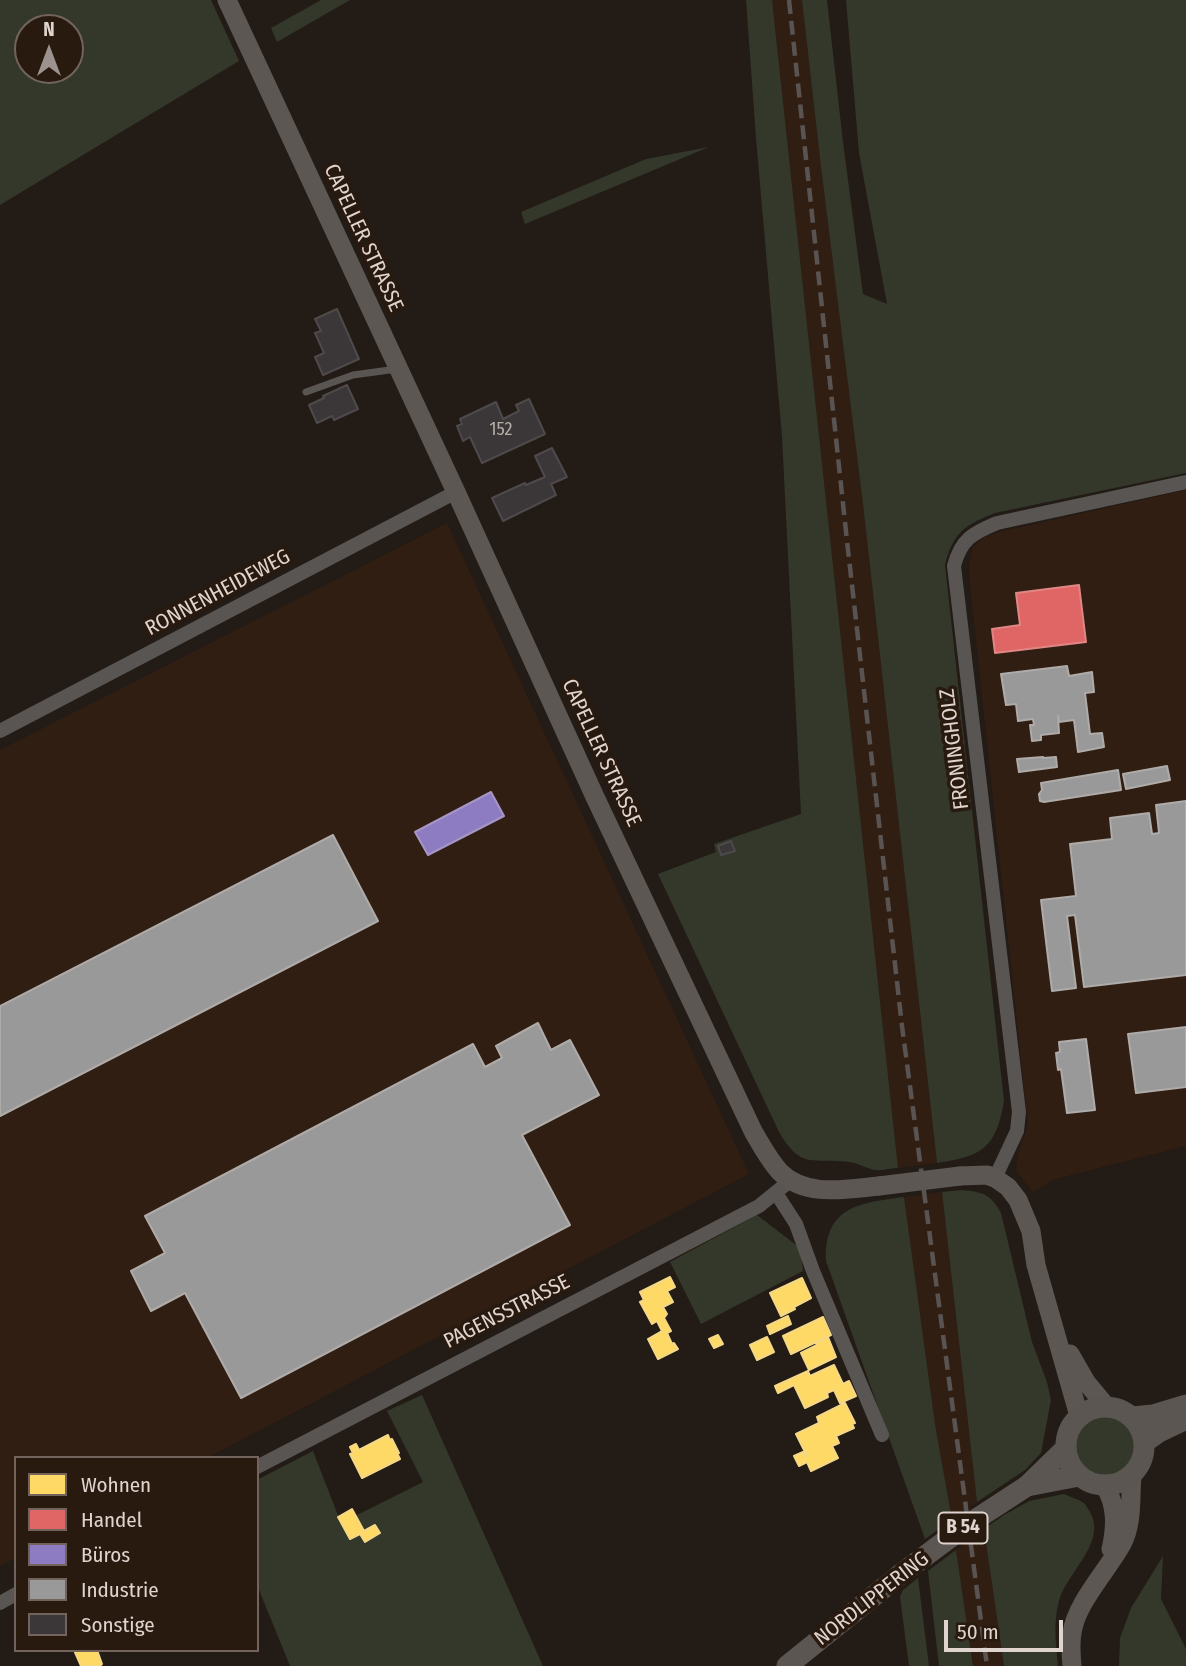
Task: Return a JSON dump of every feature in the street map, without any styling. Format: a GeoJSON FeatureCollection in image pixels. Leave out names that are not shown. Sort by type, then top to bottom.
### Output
{"type":"FeatureCollection","features":[{"type":"Feature","properties":{"kind":"main road"},"geometry":{"type":"LineString","coordinates":[[1132,1417],[1153,1415],[1186,1405]]}},
{"type":"Feature","properties":{"kind":"main road"},"geometry":{"type":"LineString","coordinates":[[1106,1406],[1125,1411],[1132,1417],[1145,1442],[1140,1465],[1132,1475],[1121,1482],[1105,1486],[1091,1483],[1079,1476],[1070,1464],[1065,1449],[1071,1423],[1091,1408],[1106,1406]]}},
{"type":"Feature","properties":{"kind":"main road"},"geometry":{"type":"LineString","coordinates":[[1145,1442],[1186,1419]]}},
{"type":"Feature","properties":{"kind":"main road","name":"NORDLIPPERING"},"geometry":{"type":"LineString","coordinates":[[787,1666],[901,1574],[964,1527],[1027,1486],[1065,1449]]}},
{"type":"Feature","properties":{"kind":"main road","name":"NORDLIPPERING"},"geometry":{"type":"LineString","coordinates":[[1027,1486],[1079,1476]]}},
{"type":"Feature","properties":{"kind":"street","name":"CAPELLER STRASSE"},"geometry":{"type":"LineString","coordinates":[[227,0],[727,1080],[765,1152],[779,1171],[791,1180],[819,1190],[833,1191],[960,1176],[987,1175],[995,1178]]}},
{"type":"Feature","properties":{"kind":"street","name":"FRONINGHOLZ"},"geometry":{"type":"LineString","coordinates":[[995,1178],[1017,1131],[1019,1112],[954,566],[957,553],[965,540],[979,530],[997,523],[1186,482]]}},
{"type":"Feature","properties":{"kind":"street","name":"RONNENHEIDEWEG"},"geometry":{"type":"LineString","coordinates":[[0,731],[456,492]]}},
{"type":"Feature","properties":{"kind":"street"},"geometry":{"type":"LineString","coordinates":[[995,1178],[1018,1200],[1025,1214],[1079,1416]]}},
{"type":"Feature","properties":{"kind":"street","name":"PAGENSSTRASSE"},"geometry":{"type":"LineString","coordinates":[[259,1466],[759,1206],[791,1180]]}},
{"type":"Feature","properties":{"kind":"street"},"geometry":{"type":"LineString","coordinates":[[776,1193],[796,1224],[881,1435]]}},
{"type":"Feature","properties":{"kind":"street"},"geometry":{"type":"LineString","coordinates":[[1054,1325],[1086,1382],[1106,1406]]}},
{"type":"Feature","properties":{"kind":"street"},"geometry":{"type":"LineString","coordinates":[[1072,1666],[1072,1631],[1077,1616],[1127,1530],[1132,1475]]}},
{"type":"Feature","properties":{"kind":"street"},"geometry":{"type":"LineString","coordinates":[[1105,1486],[1112,1502],[1115,1523],[1105,1568]]}},
{"type":"Feature","properties":{"kind":"lane"},"geometry":{"type":"LineString","coordinates":[[306,392],[353,374],[399,369]]}},
{"type":"Feature","properties":{"kind":"shaded area"},"geometry":{"type":"Polygon","coordinates":[[[772,0],[802,0],[863,504],[937,1163],[898,1168],[772,0]]]}},
{"type":"Feature","properties":{"kind":"shaded area"},"geometry":{"type":"Polygon","coordinates":[[[1186,490],[1186,1146],[1055,1179],[1033,1192],[1016,1171],[1018,1154],[1028,1125],[969,565],[973,547],[983,538],[999,532],[1186,490]]]}},
{"type":"Feature","properties":{"kind":"shaded area"},"geometry":{"type":"Polygon","coordinates":[[[447,523],[749,1174],[211,1456],[14,1456],[14,1559],[0,1566],[0,750],[447,523]]]}},
{"type":"Feature","properties":{"kind":"shaded area"},"geometry":{"type":"Polygon","coordinates":[[[942,1192],[977,1502],[952,1520],[935,1424],[904,1197],[942,1192]]]}},
{"type":"Feature","properties":{"kind":"shaded area"},"geometry":{"type":"Polygon","coordinates":[[[984,1529],[1004,1666],[973,1666],[956,1550],[984,1529]]]}},
{"type":"Feature","properties":{"kind":"green space"},"geometry":{"type":"Polygon","coordinates":[[[0,0],[211,0],[239,61],[0,205],[0,0]]]}},
{"type":"Feature","properties":{"kind":"green space"},"geometry":{"type":"Polygon","coordinates":[[[321,0],[350,0],[277,42],[271,28],[321,0]]]}},
{"type":"Feature","properties":{"kind":"green space"},"geometry":{"type":"Polygon","coordinates":[[[746,0],[772,0],[898,1168],[884,1170],[849,1162],[809,1160],[794,1152],[787,1144],[658,874],[716,852],[714,844],[801,814],[782,437],[746,0]]]}},
{"type":"Feature","properties":{"kind":"green space"},"geometry":{"type":"Polygon","coordinates":[[[802,0],[827,0],[863,294],[887,304],[859,153],[846,0],[1186,0],[1186,473],[995,513],[968,526],[956,537],[945,565],[1004,1101],[997,1130],[985,1147],[966,1157],[937,1163],[863,504],[802,0]]]}},
{"type":"Feature","properties":{"kind":"green space"},"geometry":{"type":"Polygon","coordinates":[[[709,147],[525,224],[521,212],[646,159],[709,147]]]}},
{"type":"Feature","properties":{"kind":"green space"},"geometry":{"type":"Polygon","coordinates":[[[962,1190],[986,1195],[1001,1213],[1032,1342],[1051,1400],[1041,1453],[1025,1470],[977,1502],[942,1192],[962,1190]]]}},
{"type":"Feature","properties":{"kind":"green space"},"geometry":{"type":"Polygon","coordinates":[[[904,1197],[935,1424],[952,1520],[925,1539],[826,1261],[827,1243],[838,1218],[859,1205],[904,1197]]]}},
{"type":"Feature","properties":{"kind":"green space"},"geometry":{"type":"Polygon","coordinates":[[[757,1215],[800,1248],[803,1271],[701,1324],[670,1262],[757,1215]]]}},
{"type":"Feature","properties":{"kind":"green space"},"geometry":{"type":"Polygon","coordinates":[[[422,1395],[543,1666],[290,1666],[259,1590],[259,1479],[313,1451],[341,1523],[423,1482],[387,1411],[422,1395]]]}},
{"type":"Feature","properties":{"kind":"green space"},"geometry":{"type":"Polygon","coordinates":[[[1103,1414],[1115,1416],[1125,1423],[1132,1433],[1132,1457],[1125,1467],[1115,1474],[1103,1476],[1091,1474],[1081,1467],[1074,1457],[1072,1445],[1074,1433],[1081,1423],[1091,1416],[1103,1414]]]}},
{"type":"Feature","properties":{"kind":"green space"},"geometry":{"type":"Polygon","coordinates":[[[1064,1494],[1084,1503],[1094,1524],[1090,1546],[1059,1601],[1056,1625],[1058,1666],[1004,1666],[984,1529],[1029,1501],[1064,1494]]]}},
{"type":"Feature","properties":{"kind":"green space"},"geometry":{"type":"Polygon","coordinates":[[[956,1550],[973,1666],[939,1666],[928,1571],[956,1550]]]}},
{"type":"Feature","properties":{"kind":"green space"},"geometry":{"type":"Polygon","coordinates":[[[1163,1556],[1161,1599],[1186,1649],[1186,1666],[1119,1666],[1120,1638],[1131,1608],[1163,1556]]]}},
{"type":"Feature","properties":{"kind":"green space"},"geometry":{"type":"Polygon","coordinates":[[[918,1578],[929,1666],[909,1666],[900,1597],[903,1590],[918,1578]]]}},
{"type":"Feature","properties":{"kind":"building: Wohnen"},"geometry":{"type":"Polygon","coordinates":[[[670,1277],[675,1287],[667,1291],[673,1302],[663,1307],[667,1314],[664,1318],[671,1331],[667,1333],[672,1344],[678,1349],[658,1359],[648,1339],[662,1331],[657,1321],[652,1324],[640,1302],[644,1300],[640,1292],[670,1277]]]}},
{"type":"Feature","properties":{"kind":"building: Wohnen"},"geometry":{"type":"Polygon","coordinates":[[[802,1278],[811,1298],[781,1316],[770,1293],[802,1278]]]}},
{"type":"Feature","properties":{"kind":"building: Wohnen"},"geometry":{"type":"Polygon","coordinates":[[[788,1316],[791,1324],[770,1334],[767,1326],[788,1316]]]}},
{"type":"Feature","properties":{"kind":"building: Wohnen"},"geometry":{"type":"Polygon","coordinates":[[[823,1317],[831,1335],[791,1354],[783,1336],[823,1317]]]}},
{"type":"Feature","properties":{"kind":"building: Wohnen"},"geometry":{"type":"Polygon","coordinates":[[[718,1335],[723,1344],[714,1348],[709,1339],[718,1335]]]}},
{"type":"Feature","properties":{"kind":"building: Wohnen"},"geometry":{"type":"Polygon","coordinates":[[[767,1337],[774,1352],[757,1360],[750,1345],[767,1337]]]}},
{"type":"Feature","properties":{"kind":"building: Wohnen"},"geometry":{"type":"Polygon","coordinates":[[[828,1337],[836,1357],[809,1370],[801,1353],[817,1345],[815,1342],[828,1337]]]}},
{"type":"Feature","properties":{"kind":"building: Wohnen"},"geometry":{"type":"Polygon","coordinates":[[[834,1365],[843,1384],[849,1381],[856,1396],[840,1403],[834,1390],[827,1393],[828,1397],[805,1408],[794,1385],[778,1393],[775,1386],[808,1371],[810,1376],[834,1365]]]}},
{"type":"Feature","properties":{"kind":"building: Wohnen"},"geometry":{"type":"Polygon","coordinates":[[[845,1403],[855,1423],[852,1424],[854,1428],[836,1436],[839,1443],[832,1446],[838,1458],[811,1471],[807,1462],[799,1466],[794,1456],[803,1452],[807,1456],[796,1434],[819,1423],[817,1417],[845,1403]]]}},
{"type":"Feature","properties":{"kind":"building: Wohnen"},"geometry":{"type":"Polygon","coordinates":[[[388,1435],[400,1459],[362,1478],[350,1454],[353,1453],[350,1447],[356,1444],[359,1450],[388,1435]]]}},
{"type":"Feature","properties":{"kind":"building: Wohnen"},"geometry":{"type":"Polygon","coordinates":[[[352,1509],[364,1531],[375,1525],[380,1533],[365,1542],[360,1534],[350,1539],[338,1517],[352,1509]]]}},
{"type":"Feature","properties":{"kind":"building: Wohnen"},"geometry":{"type":"Polygon","coordinates":[[[75,1652],[98,1652],[102,1664],[100,1666],[81,1666],[75,1652]]]}},
{"type":"Feature","properties":{"kind":"building: Handel"},"geometry":{"type":"Polygon","coordinates":[[[1079,585],[1086,642],[995,653],[992,629],[1020,625],[1016,593],[1079,585]]]}},
{"type":"Feature","properties":{"kind":"building: Büros"},"geometry":{"type":"Polygon","coordinates":[[[491,792],[504,816],[428,855],[415,832],[491,792]]]}},
{"type":"Feature","properties":{"kind":"building: Industrie"},"geometry":{"type":"Polygon","coordinates":[[[1067,666],[1069,676],[1092,672],[1094,692],[1085,693],[1090,734],[1102,733],[1104,747],[1078,752],[1074,720],[1059,722],[1058,716],[1059,733],[1041,735],[1041,740],[1032,741],[1030,725],[1034,725],[1033,719],[1018,721],[1016,704],[1006,705],[1001,674],[1067,666]]]}},
{"type":"Feature","properties":{"kind":"building: Industrie"},"geometry":{"type":"Polygon","coordinates":[[[1056,757],[1057,767],[1019,772],[1017,759],[1056,757]]]}},
{"type":"Feature","properties":{"kind":"building: Industrie"},"geometry":{"type":"Polygon","coordinates":[[[1167,766],[1170,780],[1126,789],[1123,774],[1167,766]]]}},
{"type":"Feature","properties":{"kind":"building: Industrie"},"geometry":{"type":"Polygon","coordinates":[[[1118,770],[1121,790],[1040,801],[1041,783],[1118,770]]]}},
{"type":"Feature","properties":{"kind":"building: Industrie"},"geometry":{"type":"Polygon","coordinates":[[[1186,801],[1186,975],[1084,987],[1075,915],[1067,916],[1076,988],[1052,991],[1041,900],[1076,896],[1070,844],[1112,839],[1110,818],[1149,813],[1152,834],[1159,833],[1156,805],[1186,801]]]}},
{"type":"Feature","properties":{"kind":"building: Industrie"},"geometry":{"type":"Polygon","coordinates":[[[333,835],[378,921],[0,1116],[0,1006],[333,835]]]}},
{"type":"Feature","properties":{"kind":"building: Industrie"},"geometry":{"type":"Polygon","coordinates":[[[538,1023],[551,1050],[570,1040],[599,1095],[522,1135],[570,1225],[241,1398],[185,1293],[151,1311],[131,1271],[165,1253],[145,1216],[473,1044],[485,1067],[502,1058],[496,1046],[538,1023]]]}},
{"type":"Feature","properties":{"kind":"building: Industrie"},"geometry":{"type":"Polygon","coordinates":[[[1186,1027],[1186,1087],[1136,1093],[1128,1034],[1186,1027]]]}},
{"type":"Feature","properties":{"kind":"building: Industrie"},"geometry":{"type":"Polygon","coordinates":[[[1086,1039],[1095,1110],[1067,1113],[1056,1053],[1060,1052],[1059,1042],[1086,1039]]]}},
{"type":"Feature","properties":{"kind":"building: Sonstige"},"geometry":{"type":"Polygon","coordinates":[[[337,309],[359,359],[323,375],[315,357],[324,353],[315,333],[321,331],[315,319],[337,309]]]}},
{"type":"Feature","properties":{"kind":"building: Sonstige"},"geometry":{"type":"Polygon","coordinates":[[[347,385],[358,409],[334,420],[332,416],[317,423],[309,405],[347,385]]]}},
{"type":"Feature","properties":{"kind":"building: Sonstige"},"geometry":{"type":"Polygon","coordinates":[[[529,399],[545,434],[482,463],[470,437],[463,441],[457,426],[462,424],[460,419],[496,402],[503,419],[519,411],[516,405],[529,399]]]}},
{"type":"Feature","properties":{"kind":"building: Sonstige"},"geometry":{"type":"Polygon","coordinates":[[[552,448],[567,477],[551,484],[556,495],[503,521],[492,498],[545,477],[535,456],[552,448]]]}},
{"type":"Feature","properties":{"kind":"building: Sonstige"},"geometry":{"type":"Polygon","coordinates":[[[731,841],[735,851],[721,855],[718,846],[731,841]]]}},
{"type":"Feature","properties":{"kind":"railway"},"geometry":{"type":"LineString","coordinates":[[789,0],[902,1026],[987,1666]]}}]}
